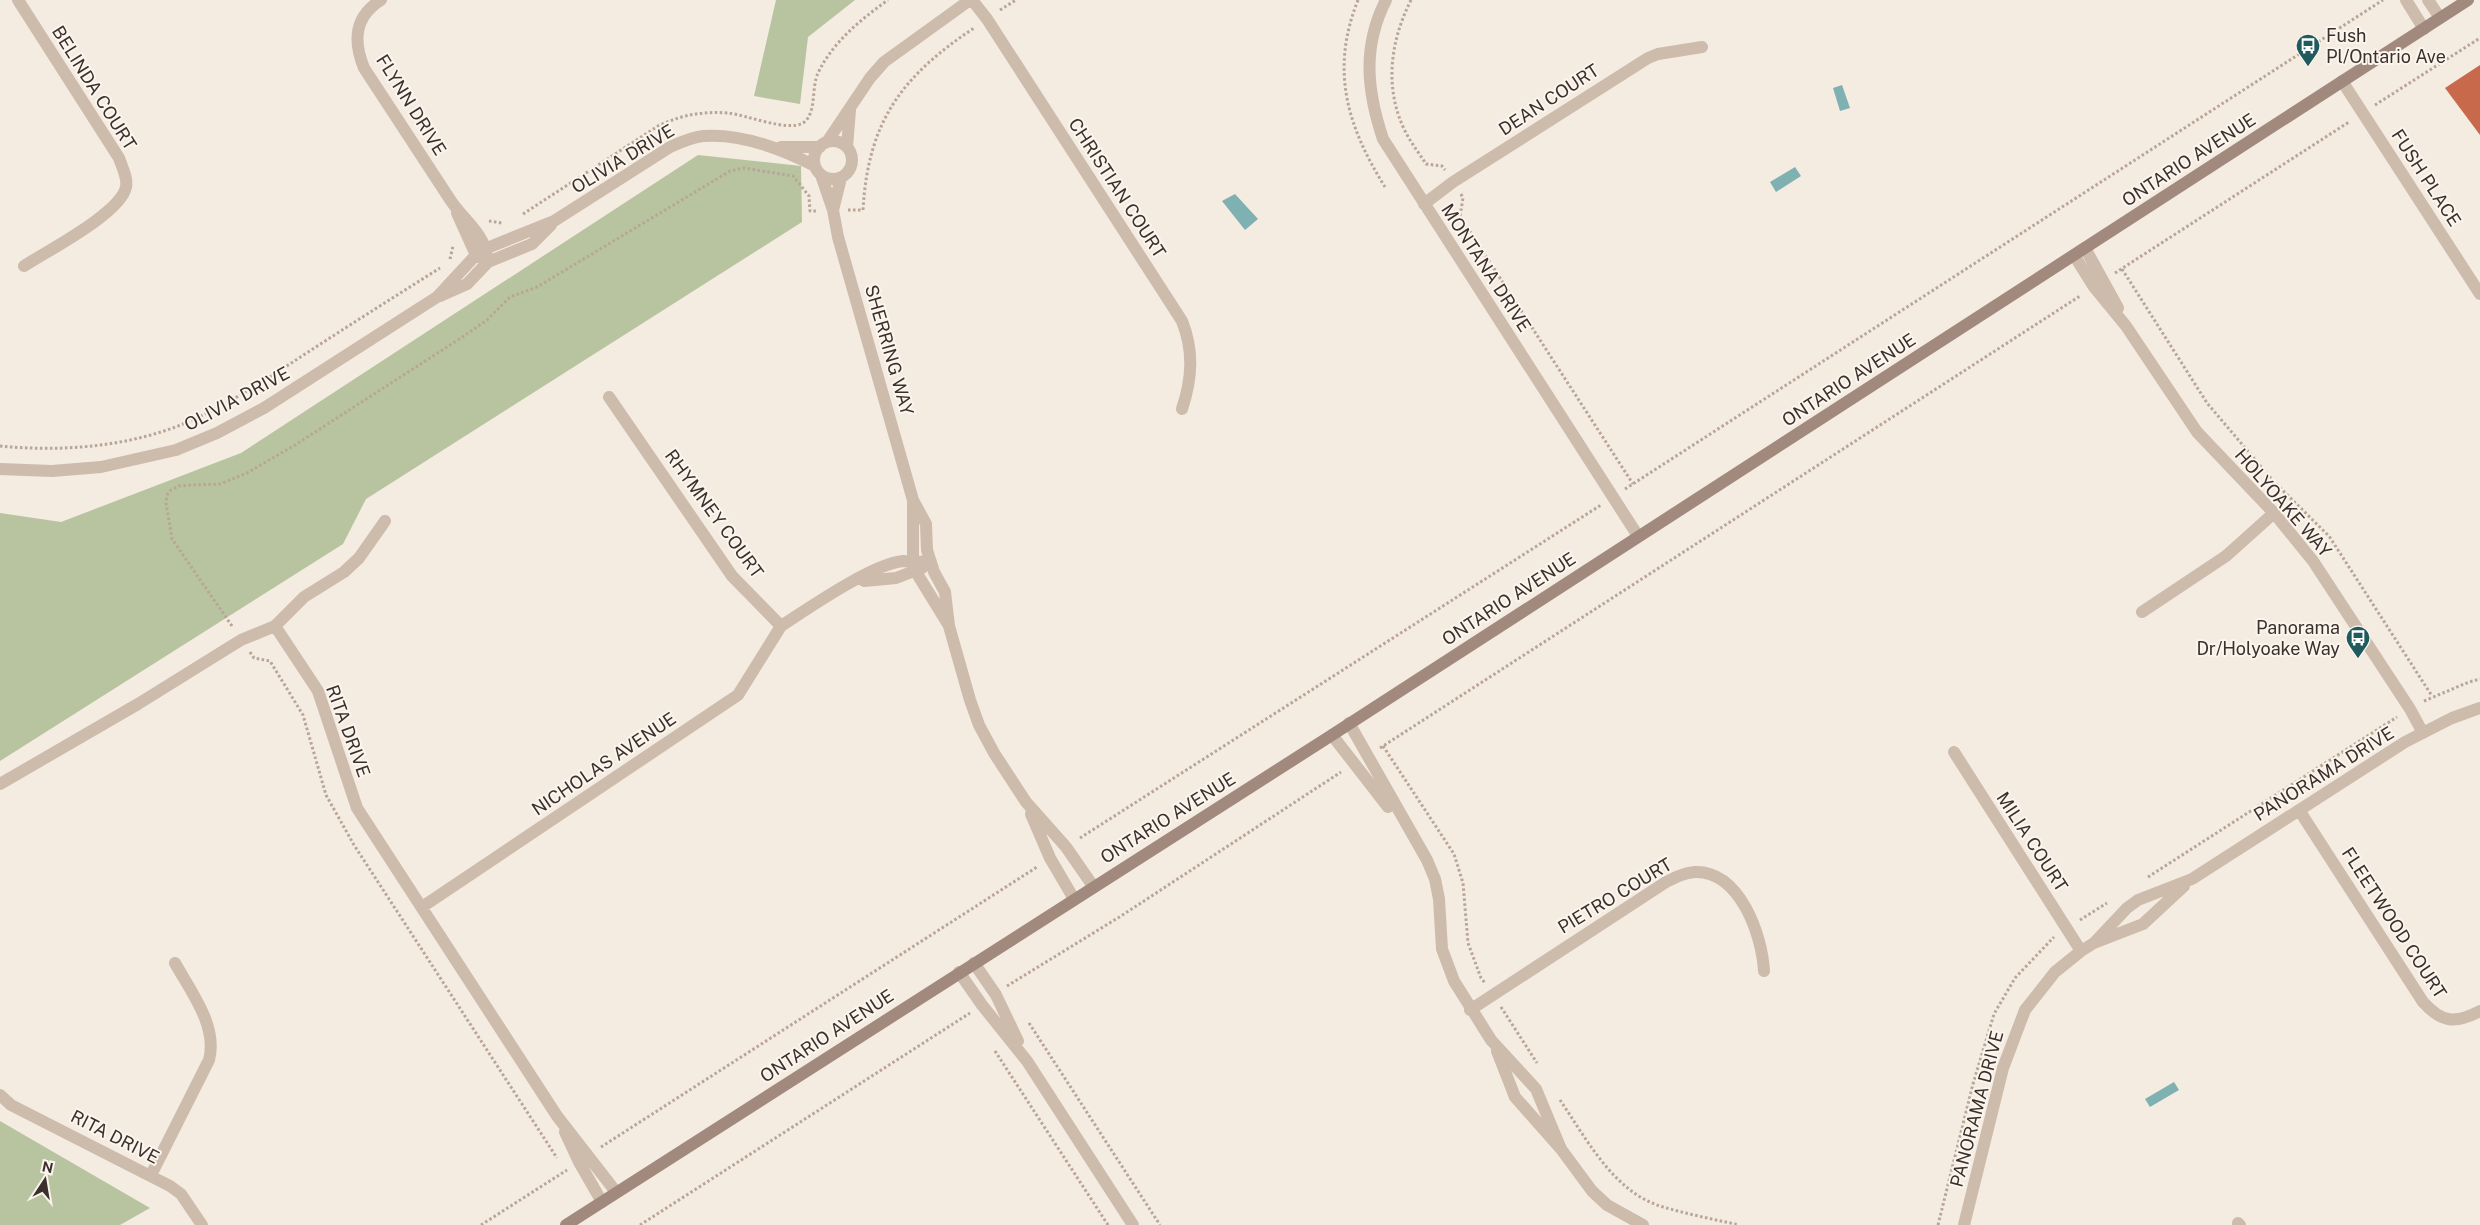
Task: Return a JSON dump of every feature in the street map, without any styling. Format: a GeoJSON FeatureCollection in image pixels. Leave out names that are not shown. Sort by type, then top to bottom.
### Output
{"type":"FeatureCollection","features":[{"type":"Feature","properties":{"kind":"street","name":"BELINDA COURT"},"geometry":{"type":"LineString","coordinates":[[18,0],[119,158],[126,186],[123,197],[108,212],[24,266]]}},
{"type":"Feature","properties":{"kind":"street","name":"FLYNN DRIVE"},"geometry":{"type":"LineString","coordinates":[[381,0],[366,13],[360,22],[356,40],[358,53],[364,68],[453,203],[488,262]]}},
{"type":"Feature","properties":{"kind":"street","name":"CHRISTIAN COURT"},"geometry":{"type":"LineString","coordinates":[[971,0],[987,19],[1182,321],[1187,333],[1191,358],[1187,393],[1182,409]]}},
{"type":"Feature","properties":{"kind":"street"},"geometry":{"type":"LineString","coordinates":[[850,110],[847,147],[852,161],[849,171],[841,178],[830,179],[818,170],[815,155],[850,110],[870,78],[884,62],[971,0]]}},
{"type":"Feature","properties":{"kind":"street","name":"MONTANA DRIVE"},"geometry":{"type":"LineString","coordinates":[[1386,0],[1374,30],[1368,72],[1370,93],[1383,139],[1638,536]]}},
{"type":"Feature","properties":{"kind":"street"},"geometry":{"type":"LineString","coordinates":[[2406,0],[2424,29]]}},
{"type":"Feature","properties":{"kind":"street"},"geometry":{"type":"LineString","coordinates":[[2428,0],[2440,18]]}},
{"type":"Feature","properties":{"kind":"street","name":"ONTARIO AVENUE"},"geometry":{"type":"LineString","coordinates":[[566,1225],[1074,898],[1332,735],[2468,0]]}},
{"type":"Feature","properties":{"kind":"street","name":"DEAN COURT"},"geometry":{"type":"LineString","coordinates":[[1424,204],[1454,182],[1648,58],[1658,54],[1702,47]]}},
{"type":"Feature","properties":{"kind":"street","name":"FUSH PLACE"},"geometry":{"type":"LineString","coordinates":[[2342,81],[2480,294]]}},
{"type":"Feature","properties":{"kind":"street","name":"OLIVIA DRIVE"},"geometry":{"type":"LineString","coordinates":[[438,297],[481,251],[554,221],[670,147],[687,140],[702,136],[720,136],[771,147],[818,170]]}},
{"type":"Feature","properties":{"kind":"street"},"geometry":{"type":"LineString","coordinates":[[823,144],[838,142],[847,147]]}},
{"type":"Feature","properties":{"kind":"street","name":"OLIVIA DRIVE"},"geometry":{"type":"LineString","coordinates":[[771,147],[823,144]]}},
{"type":"Feature","properties":{"kind":"street","name":"SHERRING WAY"},"geometry":{"type":"LineString","coordinates":[[818,170],[833,210],[838,238],[913,500],[926,524],[931,562],[945,592],[949,626],[979,725],[994,753],[1026,802],[1066,847],[1094,886]]}},
{"type":"Feature","properties":{"kind":"street","name":"SHERRING WAY"},"geometry":{"type":"LineString","coordinates":[[833,210],[841,178]]}},
{"type":"Feature","properties":{"kind":"street","name":"OLIVIA DRIVE"},"geometry":{"type":"LineString","coordinates":[[0,469],[52,471],[101,467],[176,450],[218,433],[264,408],[438,297],[467,284],[488,262],[532,244],[554,221]]}},
{"type":"Feature","properties":{"kind":"street","name":"HOLYOAKE WAY"},"geometry":{"type":"LineString","coordinates":[[2079,252],[2197,432],[2274,513],[2313,562],[2410,709],[2423,733]]}},
{"type":"Feature","properties":{"kind":"street","name":"RHYMNEY COURT"},"geometry":{"type":"LineString","coordinates":[[609,397],[732,576],[780,626]]}},
{"type":"Feature","properties":{"kind":"street","name":"SHERRING WAY"},"geometry":{"type":"LineString","coordinates":[[913,500],[914,567],[949,626]]}},
{"type":"Feature","properties":{"kind":"street"},"geometry":{"type":"LineString","coordinates":[[2142,612],[2226,556],[2274,513]]}},
{"type":"Feature","properties":{"kind":"street"},"geometry":{"type":"LineString","coordinates":[[0,784],[138,704],[241,640],[275,626],[304,597],[344,572],[359,558],[385,520]]}},
{"type":"Feature","properties":{"kind":"street"},"geometry":{"type":"LineString","coordinates":[[780,626],[854,582],[896,578],[914,567],[931,562]]}},
{"type":"Feature","properties":{"kind":"street","name":"RITA DRIVE"},"geometry":{"type":"LineString","coordinates":[[275,626],[318,691],[357,808],[557,1116],[590,1155],[616,1192]]}},
{"type":"Feature","properties":{"kind":"street","name":"NICHOLAS AVENUE"},"geometry":{"type":"LineString","coordinates":[[422,907],[738,694],[780,626]]}},
{"type":"Feature","properties":{"kind":"street","name":"PANORAMA DRIVE"},"geometry":{"type":"LineString","coordinates":[[1964,1225],[2003,1068],[2025,1010],[2054,972],[2094,943],[2143,924],[2192,879],[2423,733],[2452,718],[2480,708]]}},
{"type":"Feature","properties":{"kind":"street"},"geometry":{"type":"LineString","coordinates":[[1349,723],[1411,837]]}},
{"type":"Feature","properties":{"kind":"street"},"geometry":{"type":"LineString","coordinates":[[1332,735],[1427,860],[1435,879],[1439,899],[1444,957],[1454,980],[1470,1010],[1492,1040],[1536,1089],[1561,1149]]}},
{"type":"Feature","properties":{"kind":"street","name":"MILIA COURT"},"geometry":{"type":"LineString","coordinates":[[1954,752],[2081,951]]}},
{"type":"Feature","properties":{"kind":"street","name":"SHERRING WAY"},"geometry":{"type":"LineString","coordinates":[[1026,802],[1050,858],[1074,898]]}},
{"type":"Feature","properties":{"kind":"street","name":"FLEETWOOD COURT"},"geometry":{"type":"LineString","coordinates":[[2299,810],[2423,1002],[2433,1013],[2444,1019],[2466,1018],[2480,1011]]}},
{"type":"Feature","properties":{"kind":"street","name":"PIETRO COURT"},"geometry":{"type":"LineString","coordinates":[[1470,1010],[1666,882],[1685,874],[1709,874],[1721,879],[1733,889],[1745,908],[1759,940],[1764,971]]}},
{"type":"Feature","properties":{"kind":"street","name":"PANORAMA DRIVE"},"geometry":{"type":"LineString","coordinates":[[2094,943],[2127,908],[2138,900],[2192,879]]}},
{"type":"Feature","properties":{"kind":"street"},"geometry":{"type":"LineString","coordinates":[[151,1175],[212,1049],[207,1023],[175,963]]}},
{"type":"Feature","properties":{"kind":"street"},"geometry":{"type":"LineString","coordinates":[[974,963],[996,996],[1027,1061]]}},
{"type":"Feature","properties":{"kind":"street"},"geometry":{"type":"LineString","coordinates":[[959,972],[982,1005],[1027,1061],[1133,1225]]}},
{"type":"Feature","properties":{"kind":"street"},"geometry":{"type":"LineString","coordinates":[[1492,1040],[1515,1098],[1561,1149],[1592,1191],[1608,1205],[1642,1225]]}},
{"type":"Feature","properties":{"kind":"street","name":"RITA DRIVE"},"geometry":{"type":"LineString","coordinates":[[0,1095],[11,1105],[151,1175],[181,1194],[202,1225]]}},
{"type":"Feature","properties":{"kind":"street","name":"RITA DRIVE"},"geometry":{"type":"LineString","coordinates":[[557,1116],[578,1162],[602,1202]]}},
{"type":"Feature","properties":{"kind":"path"},"geometry":{"type":"LineString","coordinates":[[515,219],[658,126],[673,119],[691,114],[712,112],[730,113],[778,124],[797,125],[804,122],[809,116],[812,89],[822,64],[850,30],[888,0]]}},
{"type":"Feature","properties":{"kind":"path"},"geometry":{"type":"LineString","coordinates":[[863,210],[866,176],[872,152],[884,119],[894,102],[925,64],[1016,0]]}},
{"type":"Feature","properties":{"kind":"path"},"geometry":{"type":"LineString","coordinates":[[1411,0],[1395,37],[1392,54],[1393,95],[1405,131],[1426,164],[1442,166],[1454,182],[1463,198],[1460,216],[1633,484]]}},
{"type":"Feature","properties":{"kind":"path"},"geometry":{"type":"LineString","coordinates":[[1066,847],[1613,497],[2383,0]]}},
{"type":"Feature","properties":{"kind":"path"},"geometry":{"type":"LineString","coordinates":[[1368,756],[2480,38]]}},
{"type":"Feature","properties":{"kind":"path"},"geometry":{"type":"LineString","coordinates":[[226,617],[172,539],[166,503],[167,496],[171,490],[179,486],[229,482],[255,468],[303,440],[464,336],[487,320],[510,297],[538,287],[730,171],[744,168],[793,176],[808,196],[810,211],[833,210]]}},
{"type":"Feature","properties":{"kind":"path"},"geometry":{"type":"LineString","coordinates":[[449,262],[454,244],[491,220],[507,224]]}},
{"type":"Feature","properties":{"kind":"path"},"geometry":{"type":"LineString","coordinates":[[0,446],[49,449],[80,447],[142,436],[182,424],[246,392],[441,267]]}},
{"type":"Feature","properties":{"kind":"path"},"geometry":{"type":"LineString","coordinates":[[2122,269],[2207,404],[2276,483],[2329,536],[2432,696]]}},
{"type":"Feature","properties":{"kind":"path"},"geometry":{"type":"LineString","coordinates":[[2142,881],[2410,709],[2432,696],[2480,679]]}},
{"type":"Feature","properties":{"kind":"path"},"geometry":{"type":"LineString","coordinates":[[996,996],[1006,987],[1122,916],[1354,764]]}},
{"type":"Feature","properties":{"kind":"path"},"geometry":{"type":"LineString","coordinates":[[590,1155],[1050,858]]}},
{"type":"Feature","properties":{"kind":"path"},"geometry":{"type":"LineString","coordinates":[[2067,928],[2109,902]]}},
{"type":"Feature","properties":{"kind":"path"},"geometry":{"type":"LineString","coordinates":[[1006,987],[1011,995]]}},
{"type":"Feature","properties":{"kind":"path"},"geometry":{"type":"LineString","coordinates":[[1499,1003],[1538,1065]]}},
{"type":"Feature","properties":{"kind":"path"},"geometry":{"type":"LineString","coordinates":[[640,1225],[982,1005]]}},
{"type":"Feature","properties":{"kind":"path"},"geometry":{"type":"LineString","coordinates":[[971,1012],[976,1021]]}},
{"type":"Feature","properties":{"kind":"path"},"geometry":{"type":"LineString","coordinates":[[1027,1020],[1160,1225]]}},
{"type":"Feature","properties":{"kind":"path"},"geometry":{"type":"LineString","coordinates":[[992,1045],[1108,1225]]}},
{"type":"Feature","properties":{"kind":"path"},"geometry":{"type":"LineString","coordinates":[[1558,1096],[1615,1176],[1644,1198],[1660,1206],[1738,1225]]}},
{"type":"Feature","properties":{"kind":"path"},"geometry":{"type":"LineString","coordinates":[[481,1225],[578,1162]]}},
{"type":"Feature","properties":{"kind":"green space"},"geometry":{"type":"Polygon","coordinates":[[[776,0],[855,0],[808,37],[800,104],[754,96],[776,0]]]}},
{"type":"Feature","properties":{"kind":"green space"},"geometry":{"type":"Polygon","coordinates":[[[698,155],[801,166],[802,222],[366,499],[343,544],[0,761],[0,513],[61,522],[241,453],[698,155]]]}},
{"type":"Feature","properties":{"kind":"green space"},"geometry":{"type":"Polygon","coordinates":[[[0,1121],[150,1208],[120,1225],[0,1225],[0,1121]]]}},
{"type":"Feature","properties":{"kind":"water"},"geometry":{"type":"Polygon","coordinates":[[[1842,85],[1850,108],[1840,111],[1833,88],[1842,85]]]}},
{"type":"Feature","properties":{"kind":"water"},"geometry":{"type":"Polygon","coordinates":[[[1795,167],[1801,176],[1776,192],[1770,182],[1795,167]]]}},
{"type":"Feature","properties":{"kind":"water"},"geometry":{"type":"Polygon","coordinates":[[[1235,194],[1258,219],[1245,230],[1222,201],[1235,194]]]}},
{"type":"Feature","properties":{"kind":"water"},"geometry":{"type":"Polygon","coordinates":[[[2174,1082],[2179,1090],[2150,1107],[2145,1099],[2174,1082]]]}},
{"type":"Feature","properties":{"kind":"building"},"geometry":{"type":"Polygon","coordinates":[[[2480,65],[2480,135],[2445,88],[2480,65]]]}},
{"type":"Feature","properties":{"kind":"place","name":"Fush Pl/Ontario Ave"},"geometry":{"type":"Point","coordinates":[2308,67]}},
{"type":"Feature","properties":{"kind":"place","name":"Panorama Dr/Holyoake Way"},"geometry":{"type":"Point","coordinates":[2358,659]}}]}
